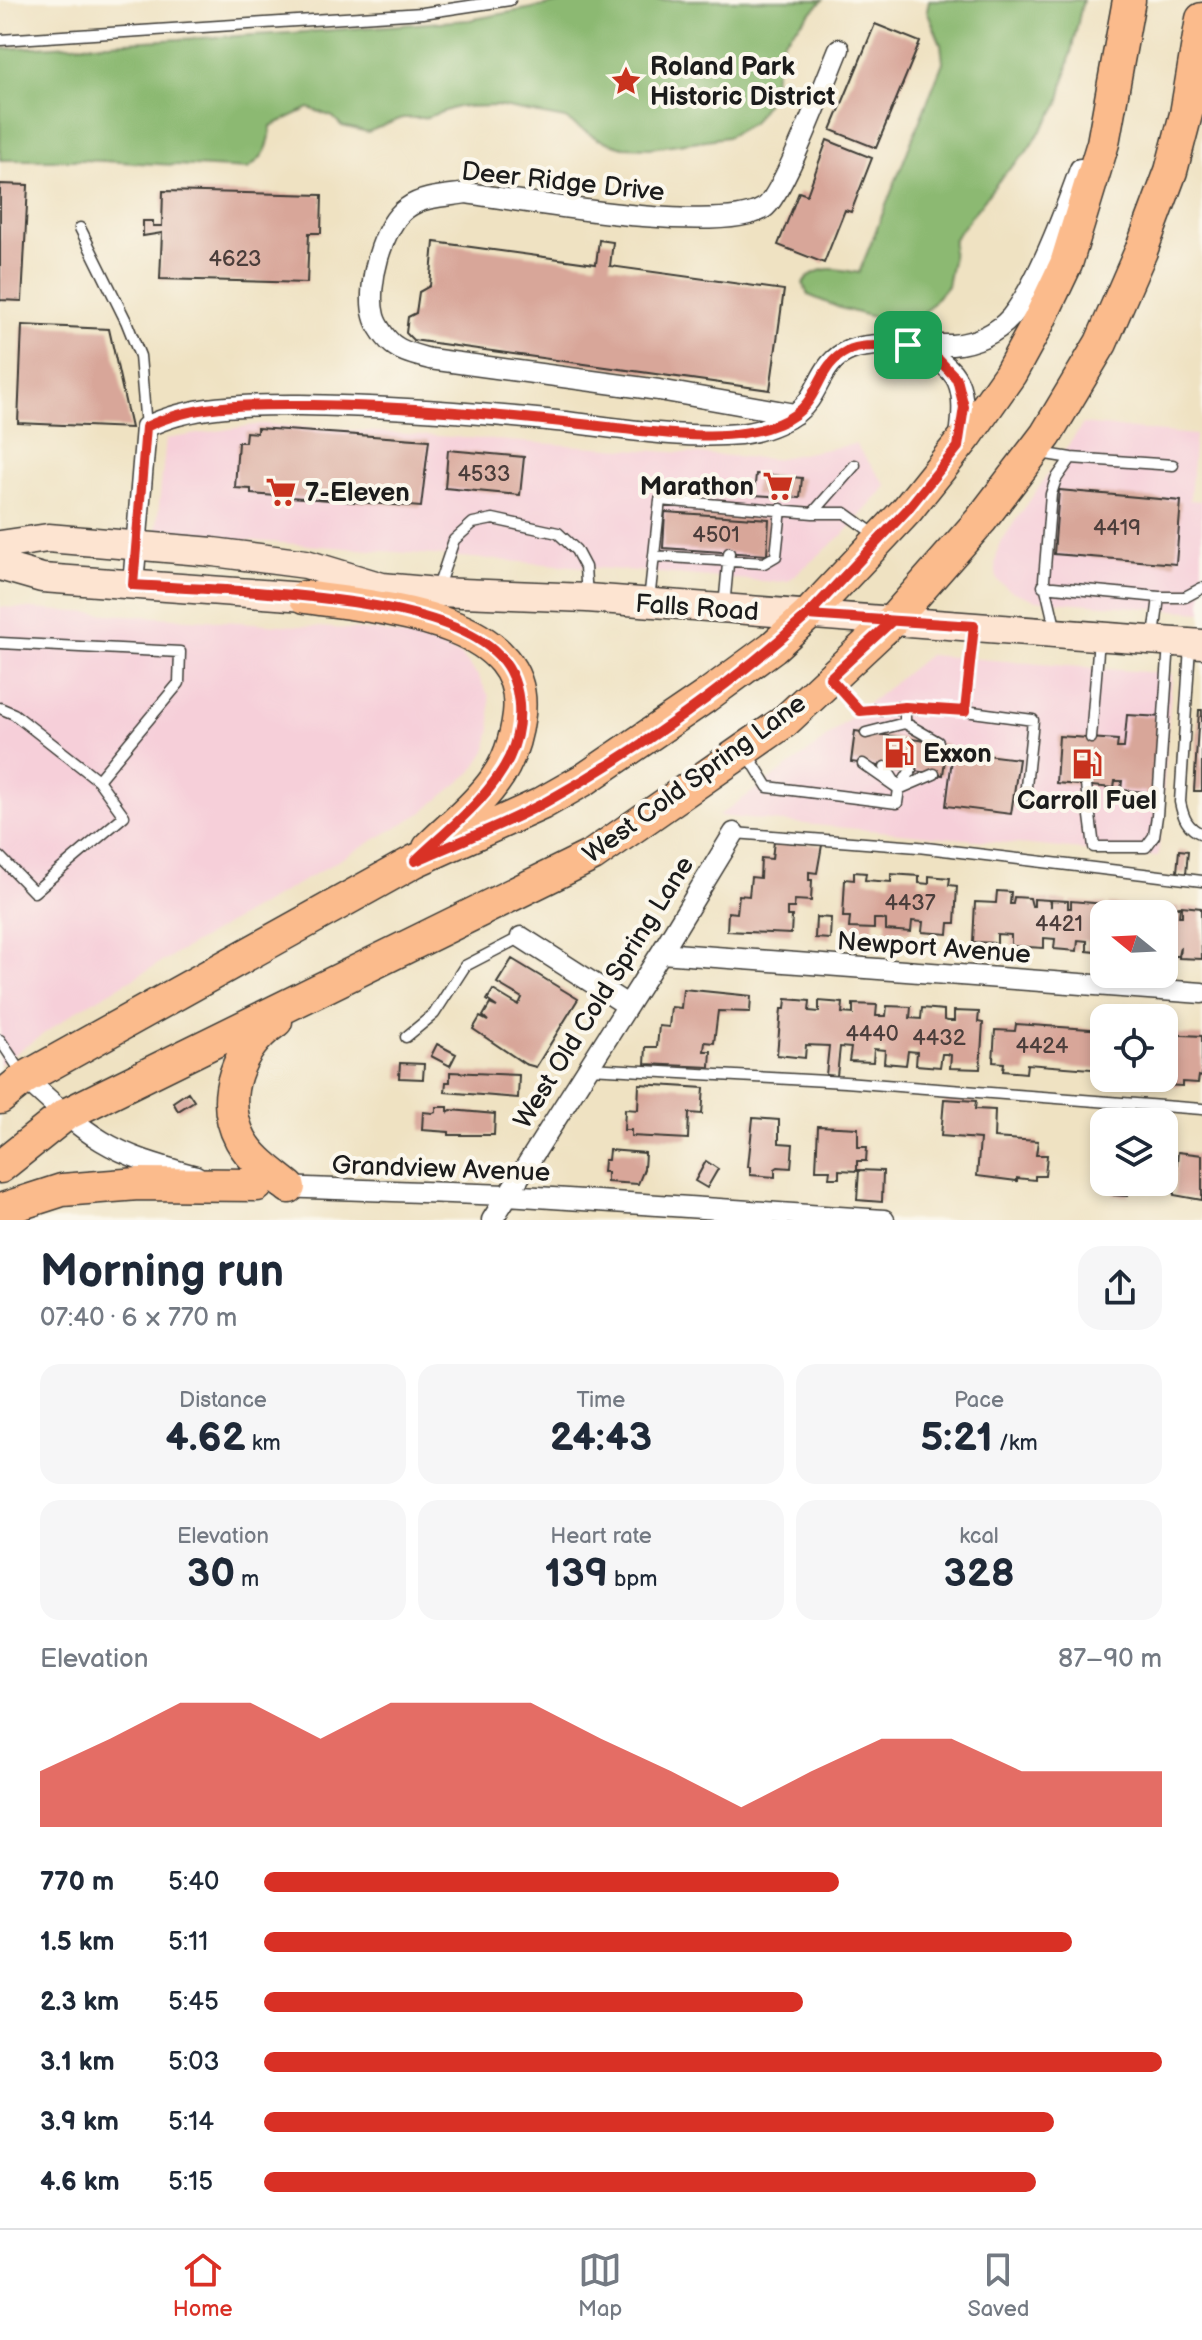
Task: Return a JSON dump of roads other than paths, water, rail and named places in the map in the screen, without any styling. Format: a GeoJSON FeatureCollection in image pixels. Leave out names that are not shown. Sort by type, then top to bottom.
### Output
{"type":"FeatureCollection","features":[{"type":"Feature","properties":{"kind":"main road"},"geometry":{"type":"LineString","coordinates":[[0,1098],[25,1078],[415,861],[541,804],[585,779],[773,647],[808,615],[907,510],[958,447],[1010,374],[1038,323],[1066,264],[1103,143],[1129,0]]}},
{"type":"Feature","properties":{"kind":"main road","name":"West Cold Spring Lane"},"geometry":{"type":"LineString","coordinates":[[0,1167],[65,1115],[593,855],[784,722],[892,621],[981,520],[1046,435],[1101,343],[1141,251],[1175,157],[1186,114],[1202,19]]}},
{"type":"Feature","properties":{"kind":"main road","name":"Falls Road"},"geometry":{"type":"LineString","coordinates":[[0,545],[48,538],[213,552],[306,564],[382,587],[437,592],[587,598],[1179,642]]}},
{"type":"Feature","properties":{"kind":"main road","name":"Falls Road"},"geometry":{"type":"LineString","coordinates":[[0,566],[42,578],[305,597],[382,587]]}},
{"type":"Feature","properties":{"kind":"main road"},"geometry":{"type":"LineString","coordinates":[[305,597],[429,617],[481,641],[496,652],[515,683],[520,705],[510,756],[494,783],[415,861]]}},
{"type":"Feature","properties":{"kind":"main road"},"geometry":{"type":"LineString","coordinates":[[289,1187],[258,1162],[242,1142],[233,1121],[230,1100],[240,1061],[260,1032],[317,992]]}},
{"type":"Feature","properties":{"kind":"main road"},"geometry":{"type":"LineString","coordinates":[[0,1210],[62,1190],[90,1187],[257,1185]]}},
{"type":"Feature","properties":{"kind":"street","name":"Deer Ridge Drive"},"geometry":{"type":"LineString","coordinates":[[795,414],[659,390],[430,359],[395,346],[374,318],[371,291],[392,221],[409,206],[434,197],[467,193],[673,218],[736,219],[765,208],[784,180],[839,49]]}},
{"type":"Feature","properties":{"kind":"street"},"geometry":{"type":"LineString","coordinates":[[133,585],[146,427],[169,415],[262,405],[335,406],[427,410],[707,435],[743,434],[781,422],[795,414],[808,402],[825,370],[838,357],[856,349],[954,345],[977,340],[1010,317],[1025,296],[1048,249],[1118,69]]}},
{"type":"Feature","properties":{"kind":"street"},"geometry":{"type":"LineString","coordinates":[[908,345],[936,357],[957,379],[964,407],[958,447]]}},
{"type":"Feature","properties":{"kind":"street","name":"West Old Cold Spring Lane"},"geometry":{"type":"LineString","coordinates":[[492,1220],[734,833]]}},
{"type":"Feature","properties":{"kind":"street"},"geometry":{"type":"LineString","coordinates":[[521,937],[627,1005]]}},
{"type":"Feature","properties":{"kind":"street","name":"Newport Avenue"},"geometry":{"type":"LineString","coordinates":[[661,953],[1202,993]]}},
{"type":"Feature","properties":{"kind":"street","name":"Grandview Avenue"},"geometry":{"type":"LineString","coordinates":[[25,1078],[65,1115],[102,1142],[139,1158],[197,1176],[257,1185],[507,1195],[884,1220]]}},
{"type":"Feature","properties":{"kind":"lane"},"geometry":{"type":"LineString","coordinates":[[0,40],[423,13],[510,0]]}},
{"type":"Feature","properties":{"kind":"lane"},"geometry":{"type":"LineString","coordinates":[[80,228],[140,356],[146,427]]}},
{"type":"Feature","properties":{"kind":"lane"},"geometry":{"type":"LineString","coordinates":[[1033,452],[1071,458],[1173,465]]}},
{"type":"Feature","properties":{"kind":"lane"},"geometry":{"type":"LineString","coordinates":[[1056,633],[1043,586],[1051,494],[1056,479],[1071,458]]}},
{"type":"Feature","properties":{"kind":"lane"},"geometry":{"type":"LineString","coordinates":[[813,513],[855,465]]}},
{"type":"Feature","properties":{"kind":"lane"},"geometry":{"type":"LineString","coordinates":[[649,603],[660,500],[845,513],[880,539]]}},
{"type":"Feature","properties":{"kind":"lane"},"geometry":{"type":"LineString","coordinates":[[692,514],[693,502]]}},
{"type":"Feature","properties":{"kind":"lane"},"geometry":{"type":"LineString","coordinates":[[732,505],[732,517]]}},
{"type":"Feature","properties":{"kind":"lane"},"geometry":{"type":"LineString","coordinates":[[654,556],[688,554],[764,563],[776,556],[781,509]]}},
{"type":"Feature","properties":{"kind":"lane"},"geometry":{"type":"LineString","coordinates":[[437,592],[454,540],[473,523],[493,519],[558,533],[576,550],[585,567],[587,598]]}},
{"type":"Feature","properties":{"kind":"lane"},"geometry":{"type":"LineString","coordinates":[[724,609],[729,557]]}},
{"type":"Feature","properties":{"kind":"lane"},"geometry":{"type":"LineString","coordinates":[[1043,586],[1159,597],[1185,597],[1202,588]]}},
{"type":"Feature","properties":{"kind":"lane"},"geometry":{"type":"LineString","coordinates":[[1159,597],[1179,642],[1180,802],[1188,824],[1202,834]]}},
{"type":"Feature","properties":{"kind":"lane"},"geometry":{"type":"LineString","coordinates":[[965,711],[974,626]]}},
{"type":"Feature","properties":{"kind":"lane"},"geometry":{"type":"LineString","coordinates":[[1091,738],[1099,637]]}},
{"type":"Feature","properties":{"kind":"lane"},"geometry":{"type":"LineString","coordinates":[[1086,785],[1094,847],[1146,847],[1154,836],[1179,642]]}},
{"type":"Feature","properties":{"kind":"lane"},"geometry":{"type":"LineString","coordinates":[[0,643],[180,652],[179,683],[98,780]]}},
{"type":"Feature","properties":{"kind":"lane"},"geometry":{"type":"LineString","coordinates":[[830,678],[860,711],[905,707],[1033,720],[1025,796]]}},
{"type":"Feature","properties":{"kind":"lane"},"geometry":{"type":"LineString","coordinates":[[905,707],[905,723],[915,740]]}},
{"type":"Feature","properties":{"kind":"lane"},"geometry":{"type":"LineString","coordinates":[[0,708],[14,714],[98,780],[124,816],[34,892],[0,857]]}},
{"type":"Feature","properties":{"kind":"lane"},"geometry":{"type":"LineString","coordinates":[[889,736],[905,723]]}},
{"type":"Feature","properties":{"kind":"lane"},"geometry":{"type":"LineString","coordinates":[[866,733],[905,723],[938,742]]}},
{"type":"Feature","properties":{"kind":"lane"},"geometry":{"type":"LineString","coordinates":[[745,749],[768,787],[897,803],[899,789],[911,770]]}},
{"type":"Feature","properties":{"kind":"lane"},"geometry":{"type":"LineString","coordinates":[[863,764],[899,789]]}},
{"type":"Feature","properties":{"kind":"lane"},"geometry":{"type":"LineString","coordinates":[[885,767],[899,789]]}},
{"type":"Feature","properties":{"kind":"lane"},"geometry":{"type":"LineString","coordinates":[[899,789],[934,774]]}},
{"type":"Feature","properties":{"kind":"lane"},"geometry":{"type":"LineString","coordinates":[[734,833],[918,847],[1202,881]]}},
{"type":"Feature","properties":{"kind":"lane"},"geometry":{"type":"LineString","coordinates":[[406,1037],[434,1014],[465,966],[521,937]]}},
{"type":"Feature","properties":{"kind":"lane"},"geometry":{"type":"LineString","coordinates":[[0,1040],[25,1078]]}},
{"type":"Feature","properties":{"kind":"lane"},"geometry":{"type":"LineString","coordinates":[[586,1068],[845,1082],[1202,1109]]}},
{"type":"Feature","properties":{"kind":"place","name":"Roland Park Historic District"},"geometry":{"type":"Point","coordinates":[626,81]}},
{"type":"Feature","properties":{"kind":"place","name":"Marathon"},"geometry":{"type":"Point","coordinates":[778,486]}},
{"type":"Feature","properties":{"kind":"place","name":"7-Eleven"},"geometry":{"type":"Point","coordinates":[281,492]}},
{"type":"Feature","properties":{"kind":"place","name":"Exxon"},"geometry":{"type":"Point","coordinates":[899,753]}},
{"type":"Feature","properties":{"kind":"place","name":"Carroll Fuel"},"geometry":{"type":"Point","coordinates":[1087,764]}}]}
